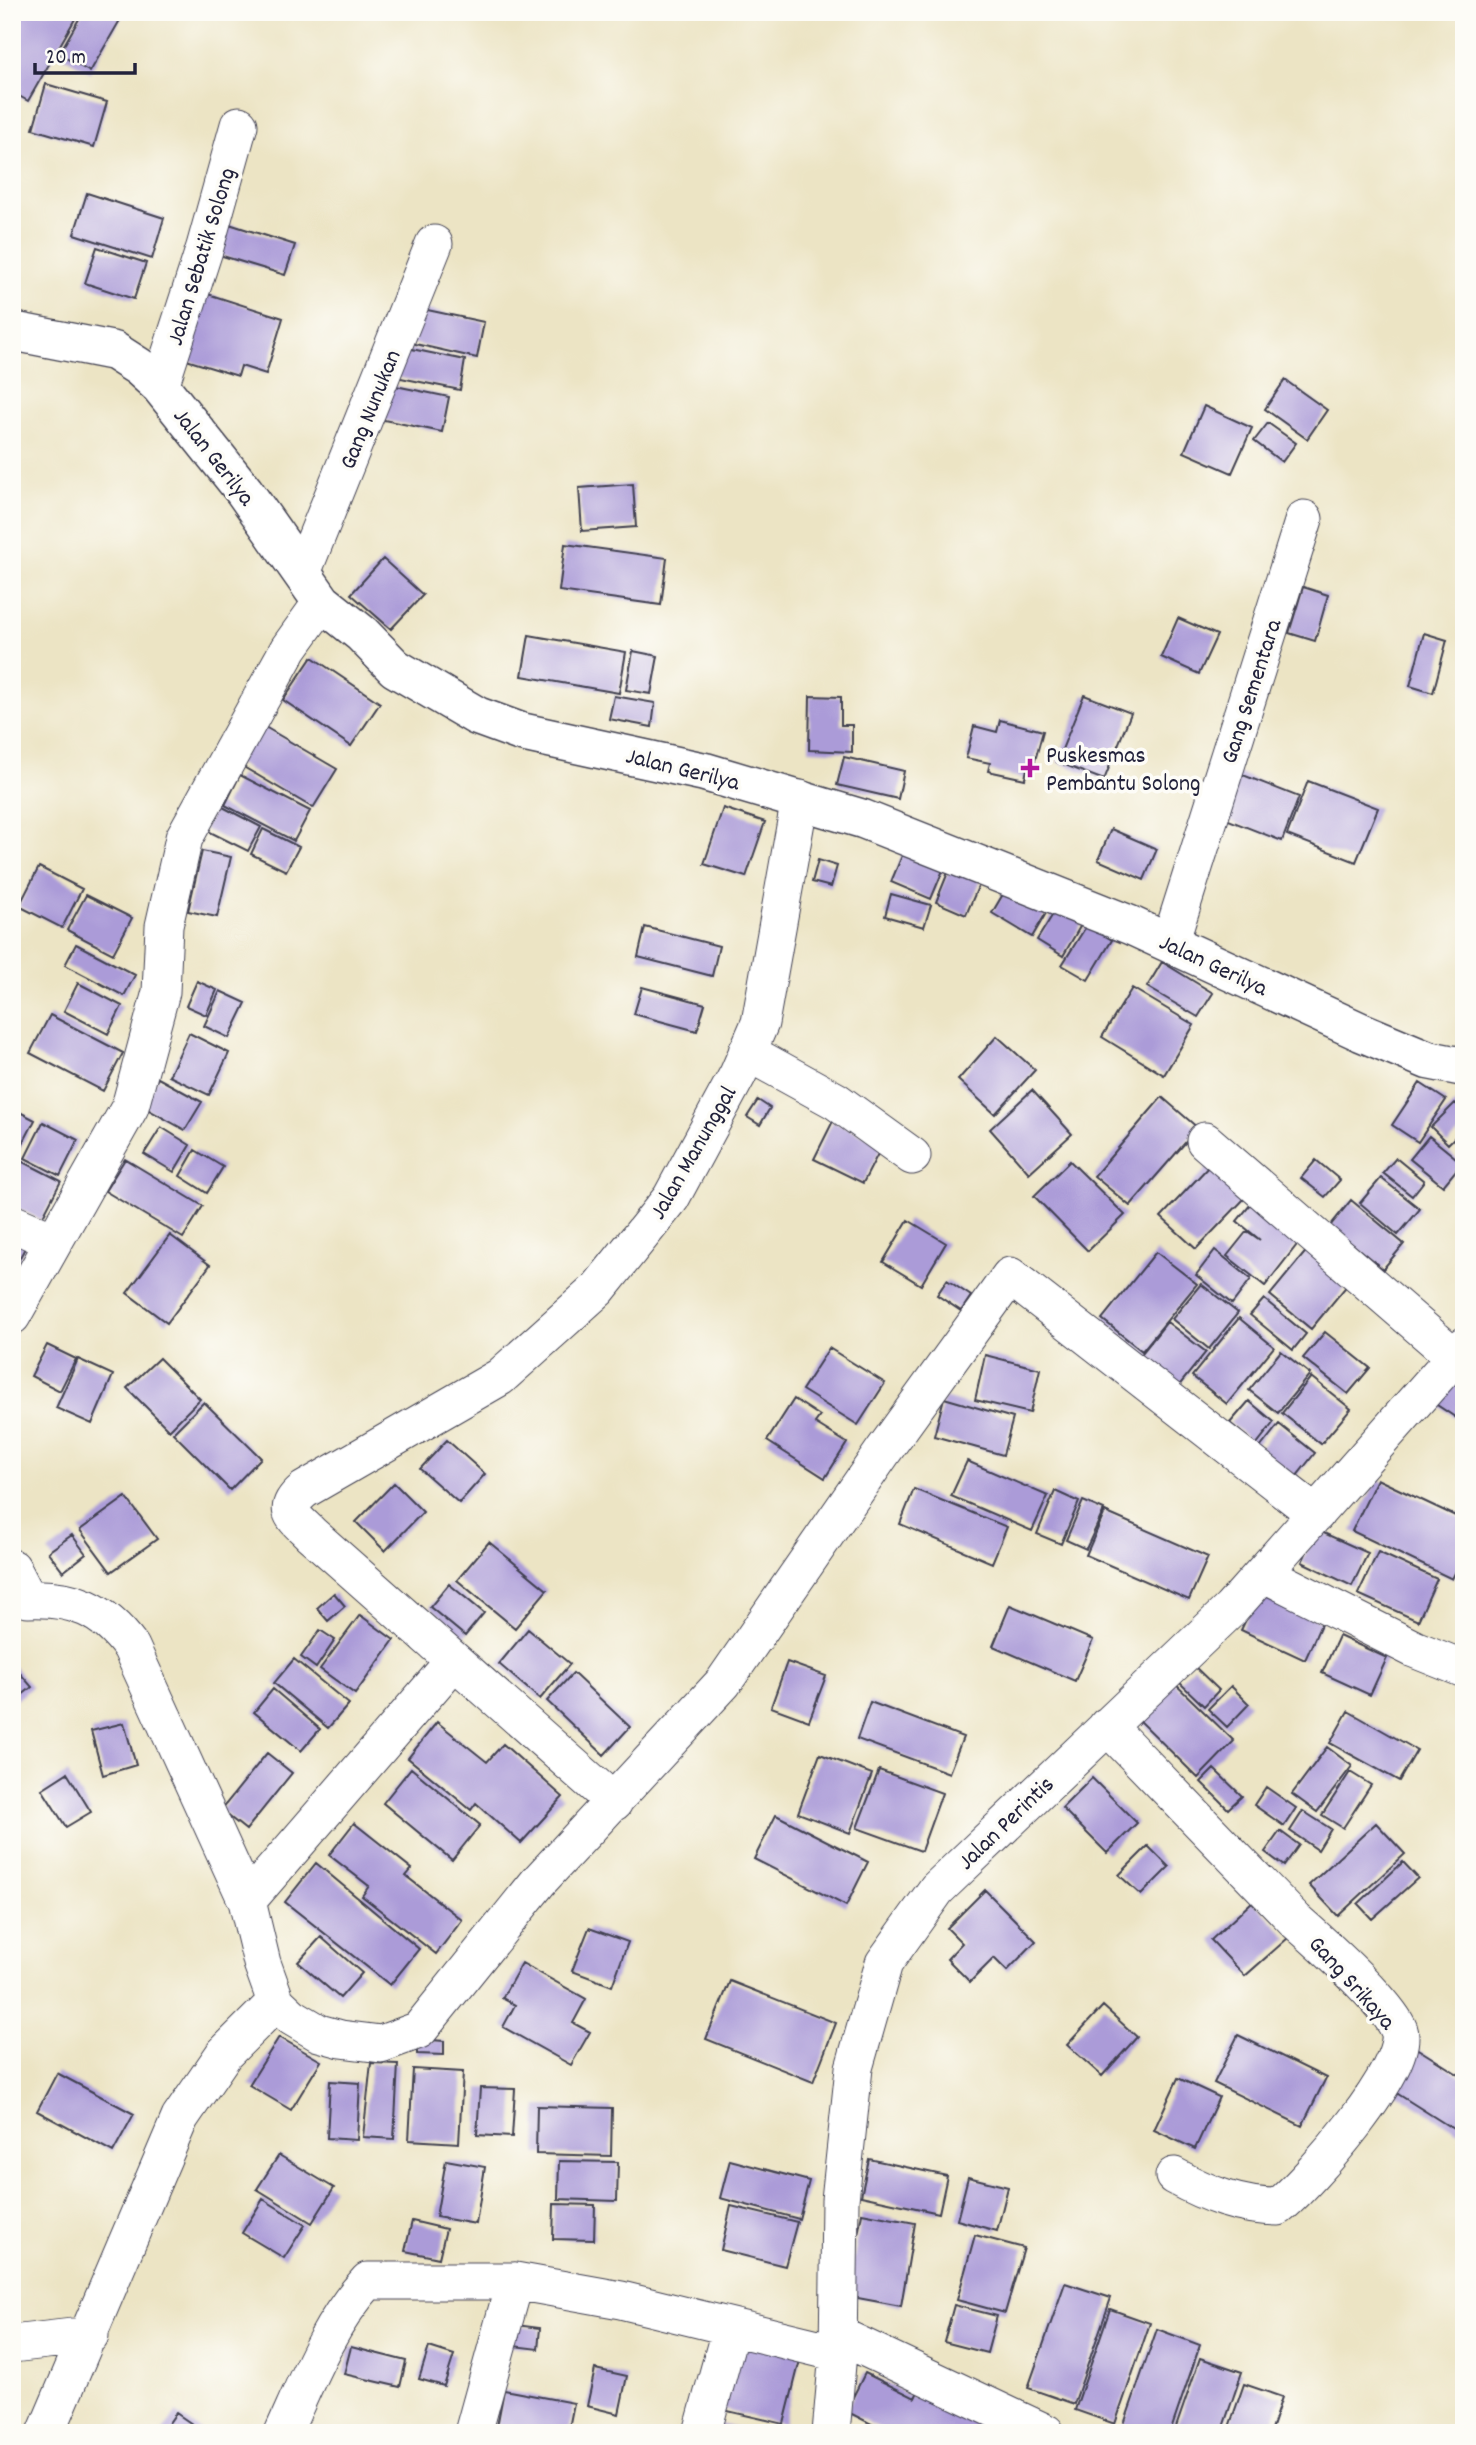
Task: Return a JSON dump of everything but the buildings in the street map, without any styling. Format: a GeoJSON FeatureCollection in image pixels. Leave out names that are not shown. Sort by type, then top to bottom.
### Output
{"type":"FeatureCollection","features":[{"type":"Feature","properties":{"kind":"street","name":"Jalan Sebatik Solong"},"geometry":{"type":"LineString","coordinates":[[160,386],[205,247],[239,125]]}},
{"type":"Feature","properties":{"kind":"street","name":"Gang Nunukan"},"geometry":{"type":"LineString","coordinates":[[12,1316],[130,1107],[161,992],[164,926],[184,838],[289,649],[434,244]]}},
{"type":"Feature","properties":{"kind":"street","name":"Jalan Gerilya"},"geometry":{"type":"LineString","coordinates":[[12,331],[114,352],[139,367],[160,386],[244,491],[312,587],[396,668],[477,716],[521,732],[705,772],[876,824],[1170,943],[1361,1032],[1428,1060],[1464,1067]]}},
{"type":"Feature","properties":{"kind":"street","name":"Gang Sementara"},"geometry":{"type":"LineString","coordinates":[[1170,943],[1304,519]]}},
{"type":"Feature","properties":{"kind":"street","name":"Jalan Manunggal"},"geometry":{"type":"LineString","coordinates":[[454,1661],[291,1514],[294,1498],[323,1478],[500,1377],[598,1289],[671,1198],[760,1023],[800,799]]}},
{"type":"Feature","properties":{"kind":"street"},"geometry":{"type":"LineString","coordinates":[[747,1052],[836,1101],[912,1156]]}},
{"type":"Feature","properties":{"kind":"street"},"geometry":{"type":"LineString","coordinates":[[1205,1140],[1460,1357]]}},
{"type":"Feature","properties":{"kind":"street"},"geometry":{"type":"LineString","coordinates":[[12,1223],[53,1241]]}},
{"type":"Feature","properties":{"kind":"street"},"geometry":{"type":"LineString","coordinates":[[17,1593],[59,1597],[96,1613],[118,1630],[131,1647],[247,1901],[262,1963],[276,2002],[292,2018],[319,2033],[381,2044],[419,2030],[539,1881],[723,1683],[882,1453],[1010,1276],[1316,1514]]}},
{"type":"Feature","properties":{"kind":"street","name":"Jalan Perintis"},"geometry":{"type":"LineString","coordinates":[[831,2433],[838,2344],[840,2200],[854,2068],[884,1963],[937,1889],[1231,1609],[1460,1357]]}},
{"type":"Feature","properties":{"kind":"street"},"geometry":{"type":"LineString","coordinates":[[1263,1573],[1414,1648],[1464,1669]]}},
{"type":"Feature","properties":{"kind":"street"},"geometry":{"type":"LineString","coordinates":[[247,1901],[454,1661],[614,1802]]}},
{"type":"Feature","properties":{"kind":"street","name":"Gang Srikaya"},"geometry":{"type":"LineString","coordinates":[[1107,1726],[1296,1921],[1328,1949],[1391,2017],[1400,2032],[1400,2050],[1387,2080],[1299,2190],[1278,2207],[1238,2203],[1204,2192],[1174,2176]]}},
{"type":"Feature","properties":{"kind":"street"},"geometry":{"type":"LineString","coordinates":[[46,2433],[90,2334],[138,2210],[180,2118],[224,2054],[276,2002]]}},
{"type":"Feature","properties":{"kind":"street"},"geometry":{"type":"LineString","coordinates":[[283,2433],[312,2368],[341,2316],[368,2281],[515,2281],[621,2300],[731,2327],[838,2344],[1046,2433]]}},
{"type":"Feature","properties":{"kind":"street"},"geometry":{"type":"LineString","coordinates":[[473,2433],[515,2281]]}},
{"type":"Feature","properties":{"kind":"street"},"geometry":{"type":"LineString","coordinates":[[702,2433],[731,2327]]}},
{"type":"Feature","properties":{"kind":"street"},"geometry":{"type":"LineString","coordinates":[[12,2344],[90,2334]]}},
{"type":"Feature","properties":{"kind":"place","name":"Puskesmas Pembantu Solong"},"geometry":{"type":"Point","coordinates":[1030,768]}}]}
